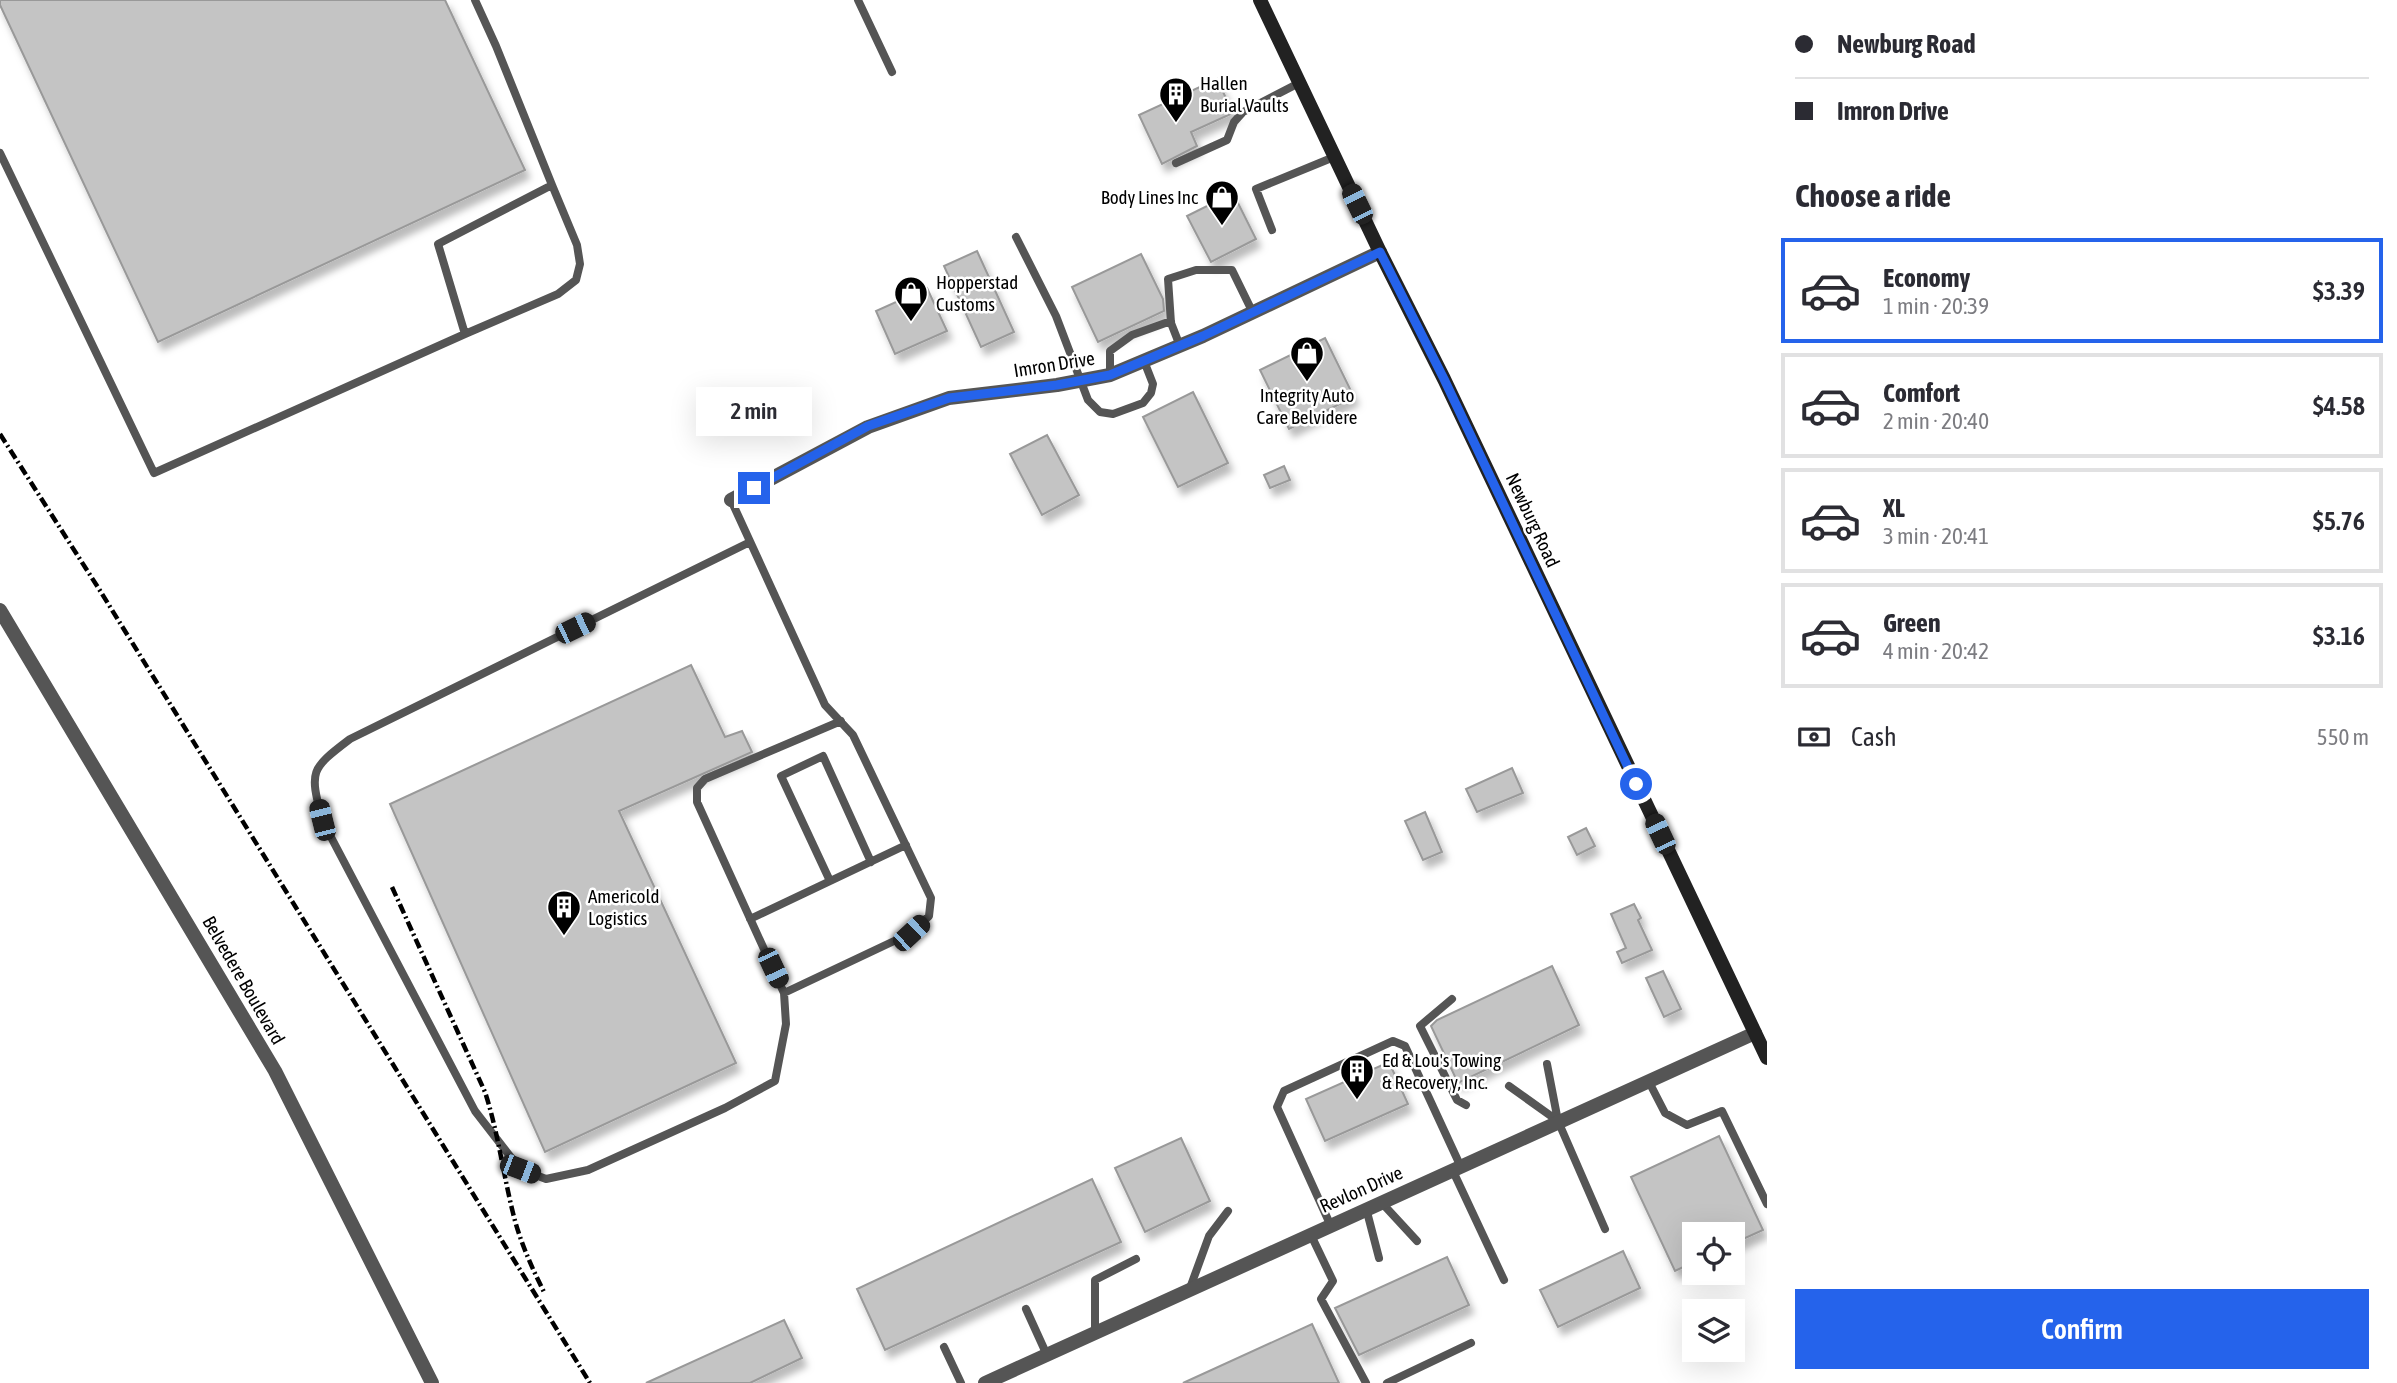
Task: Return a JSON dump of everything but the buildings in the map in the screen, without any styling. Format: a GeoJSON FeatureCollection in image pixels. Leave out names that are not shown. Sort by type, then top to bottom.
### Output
{"type":"FeatureCollection","features":[{"type":"Feature","properties":{"kind":"main road","name":"Newburg Road"},"geometry":{"type":"LineString","coordinates":[[1260,0],[1380,252],[1444,379],[1767,1058]]}},
{"type":"Feature","properties":{"kind":"street","name":"Imron Drive"},"geometry":{"type":"LineString","coordinates":[[731,500],[868,426],[949,398],[1110,375],[1253,313],[1380,252]]}},
{"type":"Feature","properties":{"kind":"street","name":"Belvedere Boulevard"},"geometry":{"type":"LineString","coordinates":[[0,610],[275,1071],[432,1383]]}},
{"type":"Feature","properties":{"kind":"street","name":"Revlon Drive"},"geometry":{"type":"LineString","coordinates":[[985,1383],[1755,1033]]}},
{"type":"Feature","properties":{"kind":"lane"},"geometry":{"type":"LineString","coordinates":[[0,153],[154,473],[558,294],[576,280],[580,264],[578,245],[475,0]]}},
{"type":"Feature","properties":{"kind":"lane"},"geometry":{"type":"LineString","coordinates":[[859,0],[892,72]]}},
{"type":"Feature","properties":{"kind":"lane"},"geometry":{"type":"LineString","coordinates":[[1176,163],[1227,140],[1234,122],[1243,112],[1299,83]]}},
{"type":"Feature","properties":{"kind":"lane"},"geometry":{"type":"LineString","coordinates":[[1272,230],[1256,189],[1334,157]]}},
{"type":"Feature","properties":{"kind":"lane"},"geometry":{"type":"LineString","coordinates":[[465,334],[438,244],[552,184]]}},
{"type":"Feature","properties":{"kind":"lane"},"geometry":{"type":"LineString","coordinates":[[1016,237],[1056,316],[1088,400],[1100,412],[1113,414],[1143,403],[1151,393],[1153,383],[1144,361]]}},
{"type":"Feature","properties":{"kind":"lane"},"geometry":{"type":"LineString","coordinates":[[1180,345],[1171,321],[1168,279],[1196,270],[1232,270],[1253,313]]}},
{"type":"Feature","properties":{"kind":"lane"},"geometry":{"type":"LineString","coordinates":[[1110,375],[1110,351],[1132,335],[1171,321]]}},
{"type":"Feature","properties":{"kind":"lane"},"geometry":{"type":"LineString","coordinates":[[731,500],[825,705],[853,735],[930,898],[929,916],[911,933],[784,993]]}},
{"type":"Feature","properties":{"kind":"lane"},"geometry":{"type":"LineString","coordinates":[[750,542],[350,739],[322,760],[313,782],[322,820],[475,1111],[520,1169],[546,1179],[589,1170],[725,1108],[775,1081],[786,1024],[784,993],[697,802],[697,788],[705,779],[841,721]]}},
{"type":"Feature","properties":{"kind":"lane"},"geometry":{"type":"LineString","coordinates":[[830,881],[781,776],[823,756],[871,862]]}},
{"type":"Feature","properties":{"kind":"lane"},"geometry":{"type":"LineString","coordinates":[[750,919],[906,845]]}},
{"type":"Feature","properties":{"kind":"lane"},"geometry":{"type":"LineString","coordinates":[[1452,999],[1420,1026],[1457,1100],[1466,1105]]}},
{"type":"Feature","properties":{"kind":"lane"},"geometry":{"type":"LineString","coordinates":[[1330,1224],[1277,1107],[1284,1091],[1393,1041],[1405,1046],[1504,1280]]}},
{"type":"Feature","properties":{"kind":"lane"},"geometry":{"type":"LineString","coordinates":[[1547,1065],[1558,1121],[1605,1228]]}},
{"type":"Feature","properties":{"kind":"lane"},"geometry":{"type":"LineString","coordinates":[[1648,1080],[1665,1113],[1687,1125],[1722,1111],[1767,1204]]}},
{"type":"Feature","properties":{"kind":"lane"},"geometry":{"type":"LineString","coordinates":[[1509,1086],[1558,1121]]}},
{"type":"Feature","properties":{"kind":"lane"},"geometry":{"type":"LineString","coordinates":[[1380,1202],[1417,1241]]}},
{"type":"Feature","properties":{"kind":"lane"},"geometry":{"type":"LineString","coordinates":[[1366,1208],[1379,1258]]}},
{"type":"Feature","properties":{"kind":"lane"},"geometry":{"type":"LineString","coordinates":[[1190,1288],[1209,1236],[1228,1212]]}},
{"type":"Feature","properties":{"kind":"lane"},"geometry":{"type":"LineString","coordinates":[[1310,1233],[1333,1281],[1321,1299],[1366,1383]]}},
{"type":"Feature","properties":{"kind":"lane"},"geometry":{"type":"LineString","coordinates":[[1095,1331],[1095,1280],[1136,1259]]}},
{"type":"Feature","properties":{"kind":"lane"},"geometry":{"type":"LineString","coordinates":[[1026,1309],[1046,1353]]}},
{"type":"Feature","properties":{"kind":"lane"},"geometry":{"type":"LineString","coordinates":[[1387,1383],[1471,1343]]}},
{"type":"Feature","properties":{"kind":"lane"},"geometry":{"type":"LineString","coordinates":[[944,1347],[961,1383]]}},
{"type":"Feature","properties":{"kind":"railway"},"geometry":{"type":"LineString","coordinates":[[0,434],[99,589],[590,1383]]}},
{"type":"Feature","properties":{"kind":"railway"},"geometry":{"type":"LineString","coordinates":[[392,887],[485,1092],[516,1224],[545,1294]]}},
{"type":"Feature","properties":{"kind":"place","name":"Hallen Burial Vaults"},"geometry":{"type":"Point","coordinates":[1176,124]}},
{"type":"Feature","properties":{"kind":"place","name":"Body Lines Inc"},"geometry":{"type":"Point","coordinates":[1222,227]}},
{"type":"Feature","properties":{"kind":"place","name":"Hopperstad Customs"},"geometry":{"type":"Point","coordinates":[911,323]}},
{"type":"Feature","properties":{"kind":"place","name":"Integrity Auto Care Belvidere"},"geometry":{"type":"Point","coordinates":[1307,383]}},
{"type":"Feature","properties":{"kind":"place","name":"Americold Logistics"},"geometry":{"type":"Point","coordinates":[564,937]}},
{"type":"Feature","properties":{"kind":"place","name":"Ed & Lou's Towing & Recovery, Inc."},"geometry":{"type":"Point","coordinates":[1357,1101]}},
{"type":"Feature","properties":{"kind":"route"},"geometry":{"type":"LineString","coordinates":[[754,488],[868,426],[949,398],[1057,385],[1110,375],[1203,336],[1380,252],[1444,379],[1636,784]]}}]}
